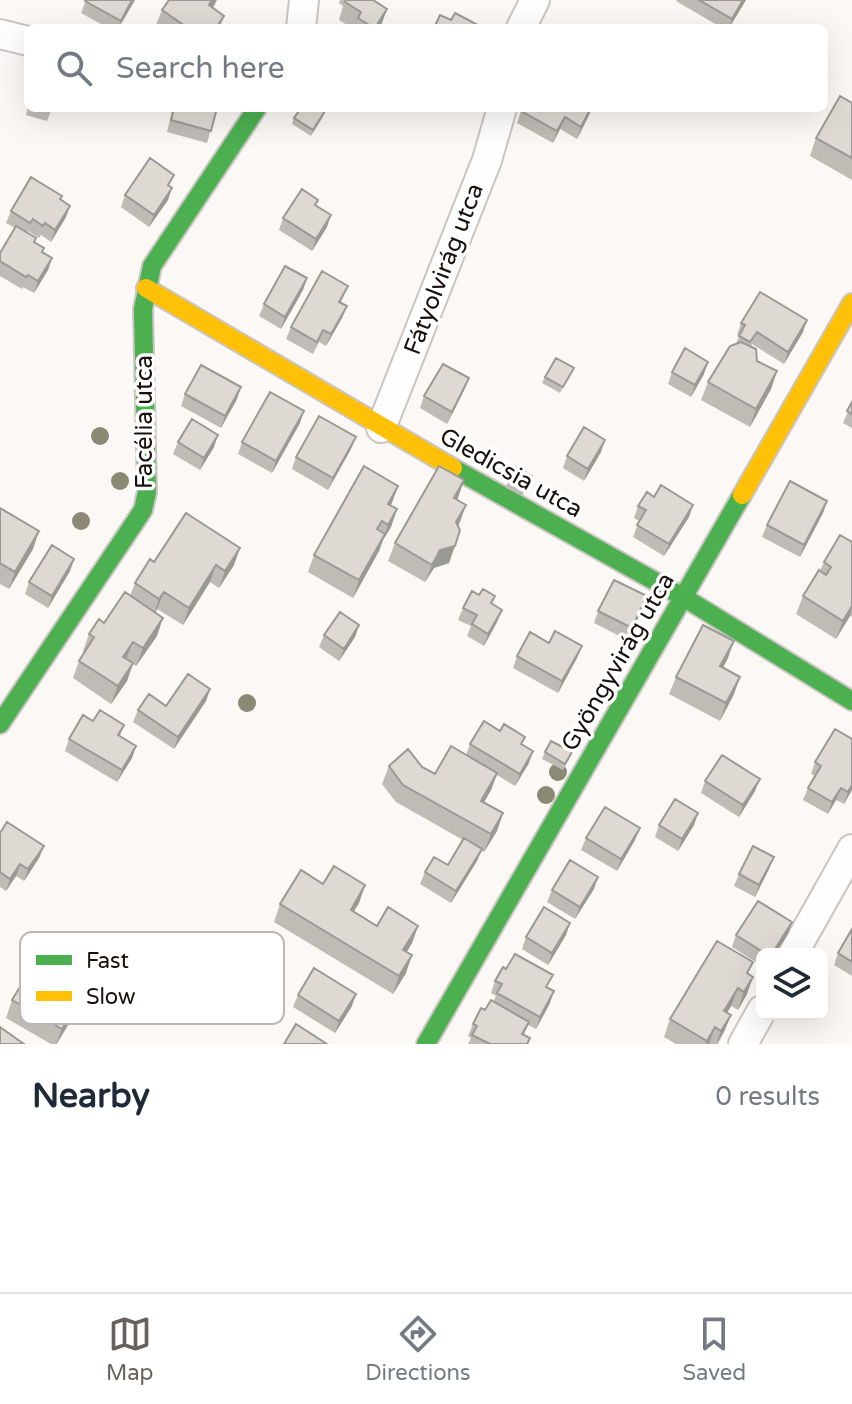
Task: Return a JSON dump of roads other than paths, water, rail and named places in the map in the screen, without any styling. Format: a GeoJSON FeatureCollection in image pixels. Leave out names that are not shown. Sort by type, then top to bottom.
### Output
{"type":"FeatureCollection","features":[{"type":"Feature","properties":{"kind":"street"},"geometry":{"type":"LineString","coordinates":[[301,24],[304,0]]}},
{"type":"Feature","properties":{"kind":"street"},"geometry":{"type":"LineString","coordinates":[[523,24],[535,0]]}},
{"type":"Feature","properties":{"kind":"street"},"geometry":{"type":"LineString","coordinates":[[0,34],[24,40]]}},
{"type":"Feature","properties":{"kind":"street","name":"Facélia utca"},"geometry":{"type":"LineString","coordinates":[[0,724],[143,510],[147,492],[143,309],[152,266],[254,112]]}},
{"type":"Feature","properties":{"kind":"street","name":"Fátyolvirág utca"},"geometry":{"type":"LineString","coordinates":[[381,428],[487,160],[501,112]]}},
{"type":"Feature","properties":{"kind":"street","name":"Gledicsia utca"},"geometry":{"type":"LineString","coordinates":[[146,288],[381,428],[683,597],[852,701]]}},
{"type":"Feature","properties":{"kind":"street","name":"Gyöngyvirág utca"},"geometry":{"type":"LineString","coordinates":[[426,1044],[852,303]]}},
{"type":"Feature","properties":{"kind":"street"},"geometry":{"type":"LineString","coordinates":[[796,948],[852,849]]}},
{"type":"Feature","properties":{"kind":"street"},"geometry":{"type":"LineString","coordinates":[[743,1044],[756,1020]]}}]}
